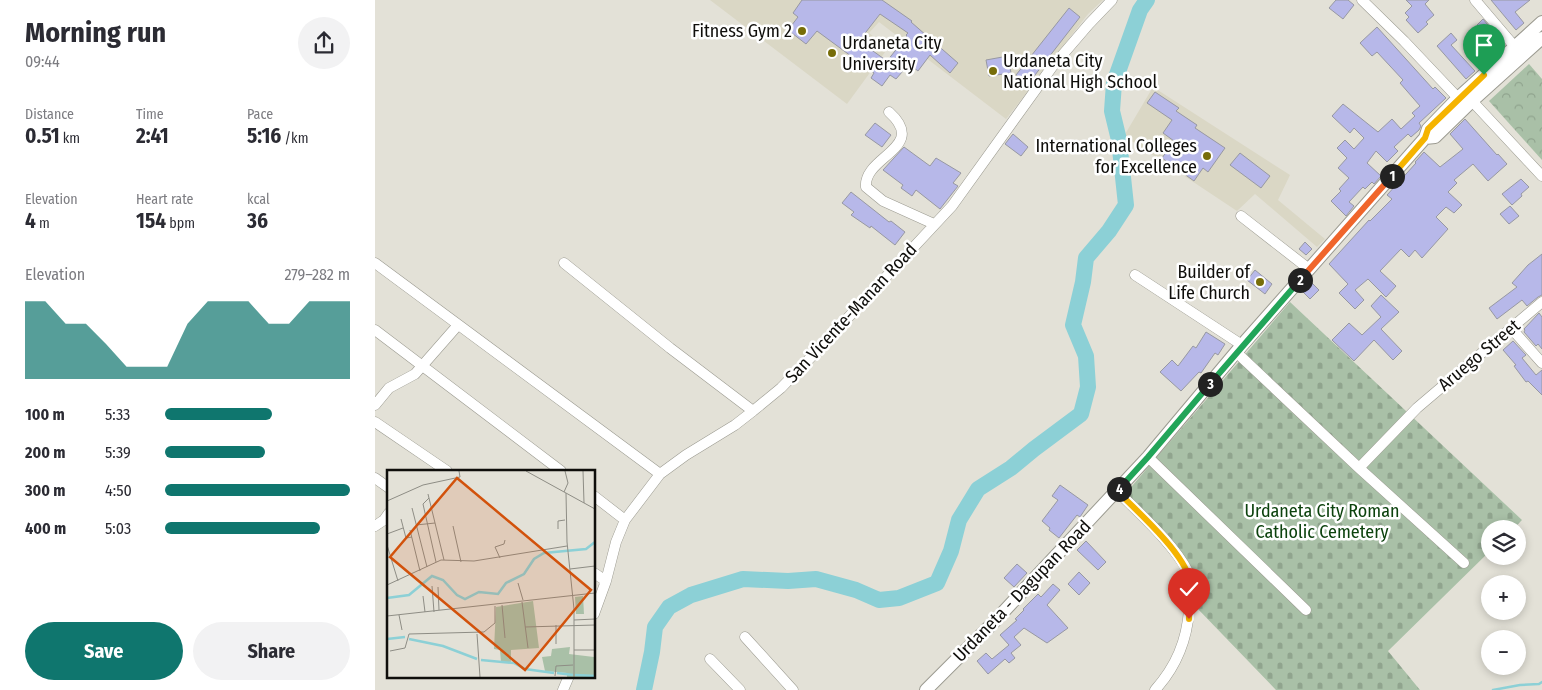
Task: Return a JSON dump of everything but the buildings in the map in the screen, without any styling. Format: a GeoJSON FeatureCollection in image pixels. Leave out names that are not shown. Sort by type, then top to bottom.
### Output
{"type":"FeatureCollection","features":[{"type":"Feature","properties":{"kind":"main road"},"geometry":{"type":"LineString","coordinates":[[1542,22],[1513,55],[1472,101],[1435,137],[1425,138],[1428,129],[1458,98],[1513,55],[1542,38]]}},
{"type":"Feature","properties":{"kind":"main road","name":"Urdaneta - Dagupan Road"},"geometry":{"type":"LineString","coordinates":[[926,690],[993,623],[1148,457],[1239,349],[1425,138]]}},
{"type":"Feature","properties":{"kind":"street","name":"San Vicente-Manan Road"},"geometry":{"type":"LineString","coordinates":[[595,611],[606,581],[616,542],[625,520],[660,474],[753,411],[781,388],[816,352],[952,206],[1052,67],[1089,24],[1113,0]]}},
{"type":"Feature","properties":{"kind":"street"},"geometry":{"type":"LineString","coordinates":[[1362,0],[1458,98],[1472,101],[1542,176]]}},
{"type":"Feature","properties":{"kind":"street"},"geometry":{"type":"LineString","coordinates":[[1475,0],[1513,55]]}},
{"type":"Feature","properties":{"kind":"street"},"geometry":{"type":"LineString","coordinates":[[889,112],[901,126],[902,136],[888,155],[870,172],[866,187],[883,201],[934,224]]}},
{"type":"Feature","properties":{"kind":"street"},"geometry":{"type":"LineString","coordinates":[[1241,216],[1309,269]]}},
{"type":"Feature","properties":{"kind":"street"},"geometry":{"type":"LineString","coordinates":[[375,263],[660,474]]}},
{"type":"Feature","properties":{"kind":"street"},"geometry":{"type":"LineString","coordinates":[[564,263],[753,411]]}},
{"type":"Feature","properties":{"kind":"street"},"geometry":{"type":"LineString","coordinates":[[1135,275],[1239,349],[1359,468],[1464,564]]}},
{"type":"Feature","properties":{"kind":"street","name":"Aruego Street"},"geometry":{"type":"LineString","coordinates":[[1359,468],[1417,408],[1542,302]]}},
{"type":"Feature","properties":{"kind":"street"},"geometry":{"type":"LineString","coordinates":[[375,405],[389,388],[409,378],[422,366],[459,325]]}},
{"type":"Feature","properties":{"kind":"street"},"geometry":{"type":"LineString","coordinates":[[1511,328],[1542,363]]}},
{"type":"Feature","properties":{"kind":"street"},"geometry":{"type":"LineString","coordinates":[[375,330],[560,470]]}},
{"type":"Feature","properties":{"kind":"street"},"geometry":{"type":"LineString","coordinates":[[375,422],[446,470]]}},
{"type":"Feature","properties":{"kind":"street"},"geometry":{"type":"LineString","coordinates":[[1148,457],[1306,610]]}},
{"type":"Feature","properties":{"kind":"street"},"geometry":{"type":"LineString","coordinates":[[375,478],[387,487]]}},
{"type":"Feature","properties":{"kind":"street"},"geometry":{"type":"LineString","coordinates":[[1117,491],[1180,558],[1190,580],[1192,590],[1185,638],[1171,670],[1155,690]]}},
{"type":"Feature","properties":{"kind":"street"},"geometry":{"type":"LineString","coordinates":[[595,497],[625,520]]}},
{"type":"Feature","properties":{"kind":"street"},"geometry":{"type":"LineString","coordinates":[[375,526],[387,516]]}},
{"type":"Feature","properties":{"kind":"street"},"geometry":{"type":"LineString","coordinates":[[595,574],[606,581]]}},
{"type":"Feature","properties":{"kind":"street"},"geometry":{"type":"LineString","coordinates":[[745,636],[793,690]]}},
{"type":"Feature","properties":{"kind":"street"},"geometry":{"type":"LineString","coordinates":[[711,659],[740,690]]}},
{"type":"Feature","properties":{"kind":"street"},"geometry":{"type":"LineString","coordinates":[[563,690],[568,678]]}},
{"type":"Feature","properties":{"kind":"shaded area","name":"Urdaneta City National High School"},"geometry":{"type":"Polygon","coordinates":[[[710,0],[1103,0],[1088,14],[1006,119],[879,22],[869,33],[888,48],[847,104],[710,0]]]}},
{"type":"Feature","properties":{"kind":"shaded area","name":"International Colleges for Excellence"},"geometry":{"type":"Polygon","coordinates":[[[1153,87],[1290,175],[1278,200],[1325,239],[1317,247],[1255,194],[1237,211],[1124,136],[1153,87]]]}},
{"type":"Feature","properties":{"kind":"green space"},"geometry":{"type":"Polygon","coordinates":[[[1529,64],[1542,79],[1542,160],[1489,101],[1529,64]]]}},
{"type":"Feature","properties":{"kind":"green space","name":"Urdaneta City Roman Catholic Cemetery"},"geometry":{"type":"Polygon","coordinates":[[[1290,302],[1522,520],[1481,520],[1481,560],[1388,651],[1420,690],[1276,690],[1196,607],[1199,592],[1198,580],[1192,568],[1174,544],[1132,504],[1126,493],[1290,302]]]}},
{"type":"Feature","properties":{"kind":"waterway"},"geometry":{"type":"LineString","coordinates":[[644,690],[655,627],[669,607],[691,595],[743,579],[788,581],[816,579],[856,590],[879,600],[899,598],[937,583],[951,551],[959,520],[978,489],[1011,468],[1081,414],[1088,387],[1086,356],[1073,325],[1083,282],[1086,258],[1109,231],[1126,205],[1119,140],[1112,111],[1114,83],[1140,10],[1147,0]]}},
{"type":"Feature","properties":{"kind":"waterway"},"geometry":{"type":"LineString","coordinates":[[1493,690],[1542,682]]}},
{"type":"Feature","properties":{"kind":"place","name":"Fitness Gym 2"},"geometry":{"type":"Point","coordinates":[802,31]}},
{"type":"Feature","properties":{"kind":"place","name":"Urdaneta City University"},"geometry":{"type":"Point","coordinates":[832,53]}},
{"type":"Feature","properties":{"kind":"place","name":"Urdaneta City National High School"},"geometry":{"type":"Point","coordinates":[993,71]}},
{"type":"Feature","properties":{"kind":"place","name":"International Colleges for Excellence"},"geometry":{"type":"Point","coordinates":[1207,156]}},
{"type":"Feature","properties":{"kind":"place","name":"Builder of Life Church"},"geometry":{"type":"Point","coordinates":[1260,282]}},
{"type":"Feature","properties":{"kind":"route"},"geometry":{"type":"LineString","coordinates":[[1189,619],[1192,590],[1187,572],[1180,558],[1117,491],[1425,138],[1428,129],[1484,75]]}}]}
